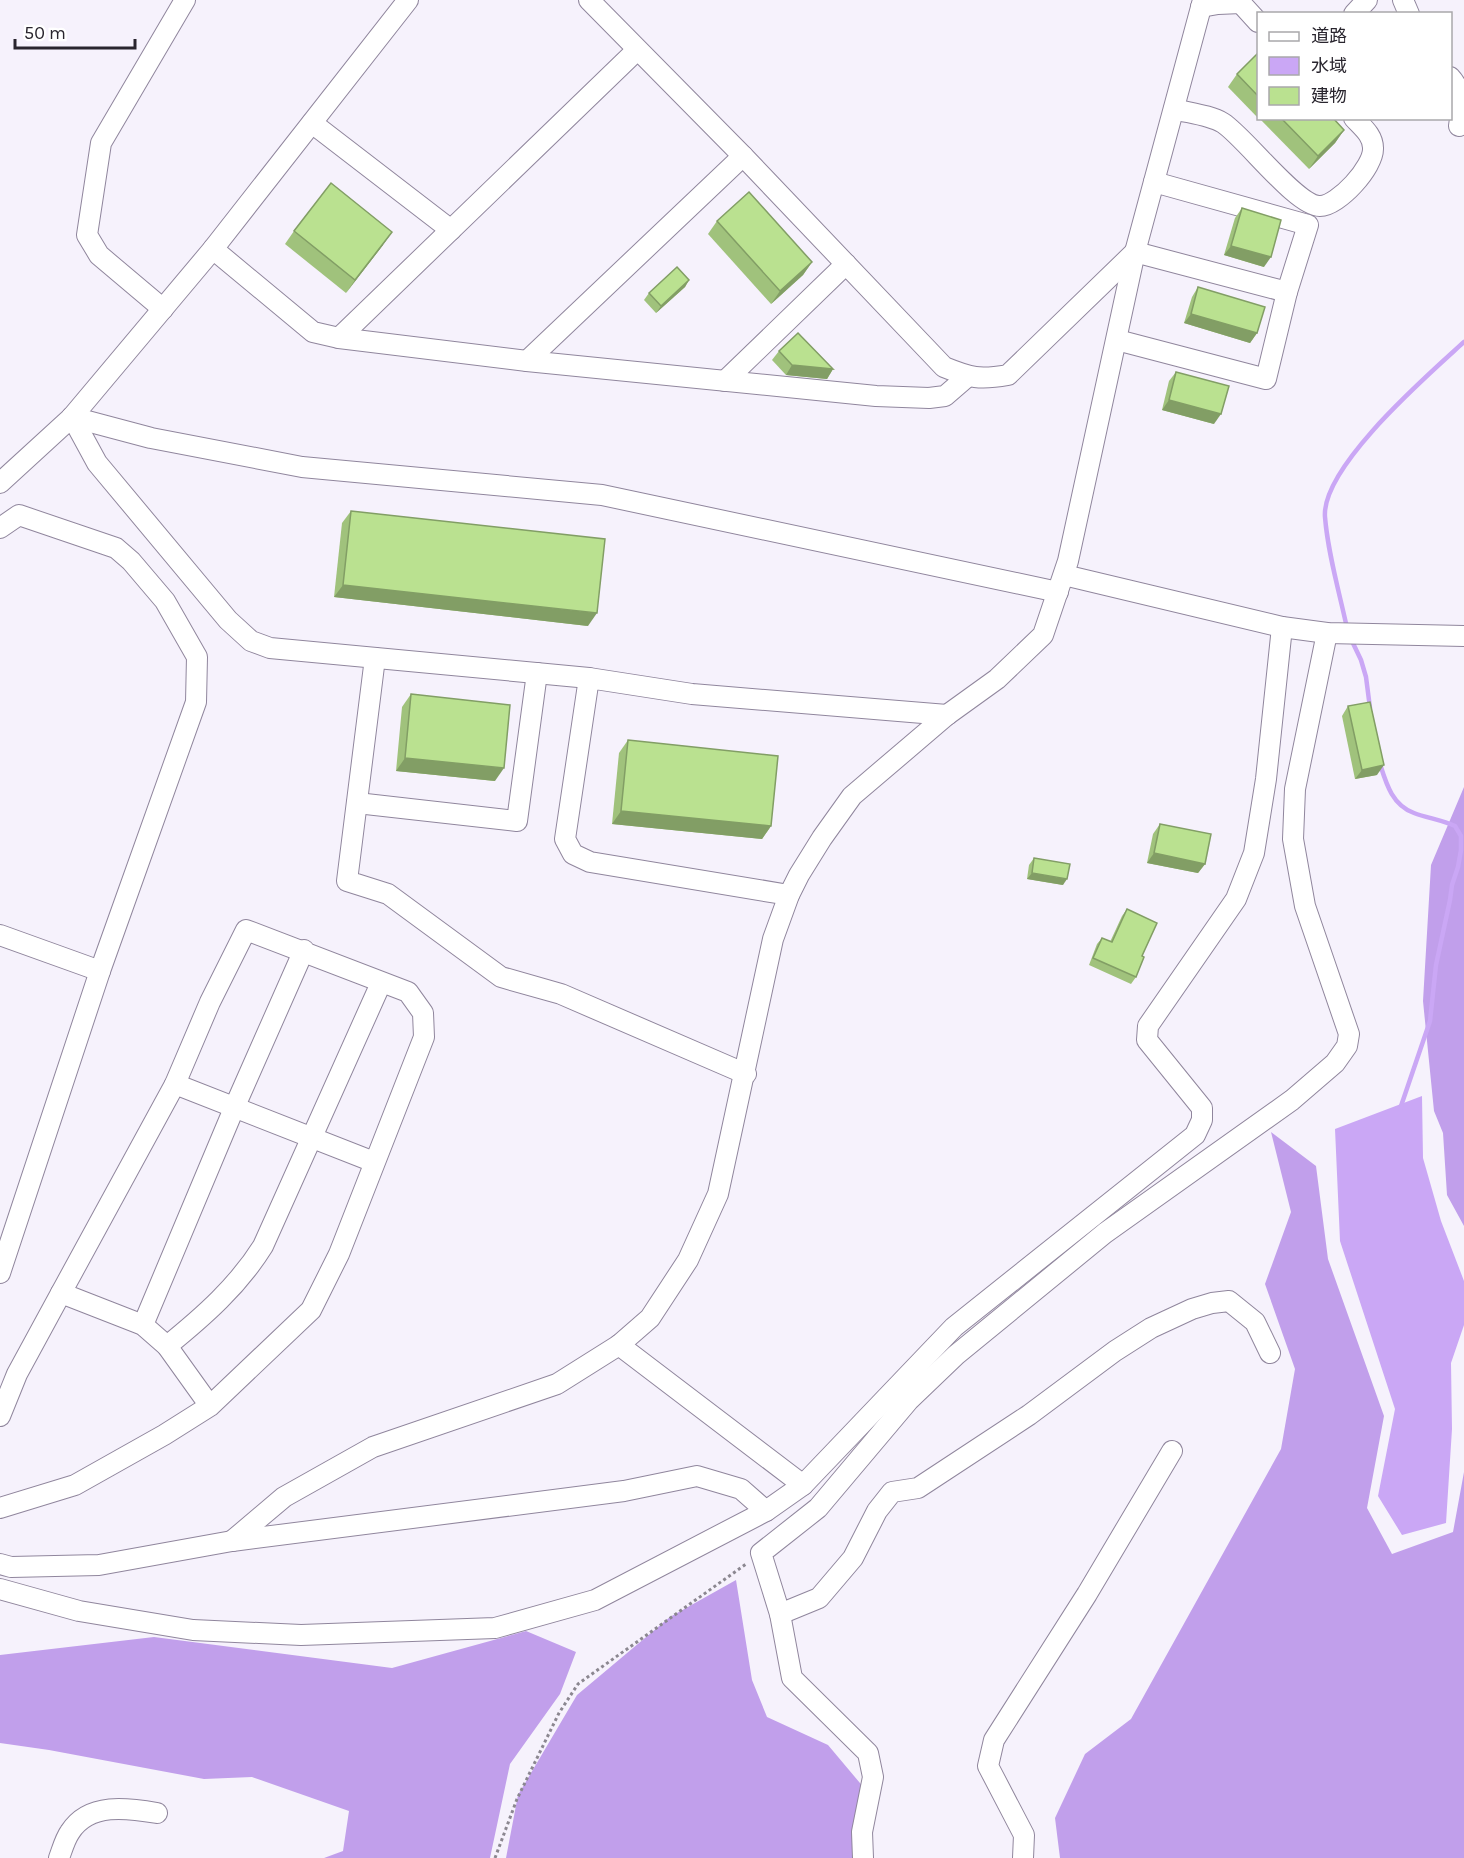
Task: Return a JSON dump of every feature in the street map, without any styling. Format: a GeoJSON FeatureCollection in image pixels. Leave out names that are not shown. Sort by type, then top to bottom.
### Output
{"type":"FeatureCollection","features":[{"type":"Feature","properties":{"kind":"street"},"geometry":{"type":"LineString","coordinates":[[163,309],[99,255],[87,235],[101,143],[185,0]]}},
{"type":"Feature","properties":{"kind":"street"},"geometry":{"type":"LineString","coordinates":[[0,483],[72,417],[213,249],[408,0]]}},
{"type":"Feature","properties":{"kind":"street"},"geometry":{"type":"LineString","coordinates":[[589,0],[743,156],[944,366],[967,377],[985,379],[1008,375],[1136,252]]}},
{"type":"Feature","properties":{"kind":"street"},"geometry":{"type":"LineString","coordinates":[[1356,12],[1368,0]]}},
{"type":"Feature","properties":{"kind":"street"},"geometry":{"type":"LineString","coordinates":[[232,1541],[284,1497],[373,1447],[557,1384],[619,1345],[650,1318],[688,1260],[718,1194],[746,1074],[773,939],[789,895],[822,838],[852,796],[947,716],[997,679],[1043,635],[1061,583],[1136,252],[1202,4],[1240,2],[1257,21]]}},
{"type":"Feature","properties":{"kind":"street"},"geometry":{"type":"LineString","coordinates":[[339,338],[638,50]]}},
{"type":"Feature","properties":{"kind":"street"},"geometry":{"type":"LineString","coordinates":[[1452,81],[1460,93],[1459,126]]}},
{"type":"Feature","properties":{"kind":"street"},"geometry":{"type":"LineString","coordinates":[[1174,109],[1223,123],[1301,198],[1318,207],[1331,204],[1357,180],[1369,165],[1373,148],[1369,133],[1356,120]]}},
{"type":"Feature","properties":{"kind":"street"},"geometry":{"type":"LineString","coordinates":[[312,123],[451,230]]}},
{"type":"Feature","properties":{"kind":"street"},"geometry":{"type":"LineString","coordinates":[[527,361],[743,156]]}},
{"type":"Feature","properties":{"kind":"street"},"geometry":{"type":"LineString","coordinates":[[1116,340],[1266,379],[1287,292],[1308,225],[1155,182]]}},
{"type":"Feature","properties":{"kind":"street"},"geometry":{"type":"LineString","coordinates":[[213,249],[313,332],[339,338],[527,361],[876,396],[929,398],[945,396],[967,377]]}},
{"type":"Feature","properties":{"kind":"street"},"geometry":{"type":"LineString","coordinates":[[1136,252],[1287,292]]}},
{"type":"Feature","properties":{"kind":"street"},"geometry":{"type":"LineString","coordinates":[[725,381],[846,264]]}},
{"type":"Feature","properties":{"kind":"street"},"geometry":{"type":"LineString","coordinates":[[72,417],[151,438],[302,467],[602,495],[1282,627],[1327,633],[1464,636]]}},
{"type":"Feature","properties":{"kind":"street"},"geometry":{"type":"LineString","coordinates":[[72,417],[97,463],[228,620],[251,641],[270,648],[589,678],[692,694],[947,716]]}},
{"type":"Feature","properties":{"kind":"street"},"geometry":{"type":"LineString","coordinates":[[0,528],[19,515],[116,548],[131,561],[165,601],[197,657],[196,702],[100,971],[0,1273]]}},
{"type":"Feature","properties":{"kind":"street"},"geometry":{"type":"LineString","coordinates":[[0,1589],[79,1611],[193,1630],[301,1635],[495,1628],[595,1600],[766,1511],[803,1485],[954,1327],[1195,1135],[1202,1120],[1202,1108],[1147,1040],[1148,1026],[1236,899],[1254,853],[1266,779],[1282,627]]}},
{"type":"Feature","properties":{"kind":"street"},"geometry":{"type":"LineString","coordinates":[[863,1858],[862,1832],[873,1777],[868,1754],[792,1678],[780,1614],[761,1553],[818,1508],[909,1400],[956,1355],[1105,1233],[1292,1100],[1343,1054],[1349,1034],[1305,906],[1293,839],[1294,789],[1327,633]]}},
{"type":"Feature","properties":{"kind":"street"},"geometry":{"type":"LineString","coordinates":[[375,658],[347,881],[388,894],[501,977],[561,994],[746,1074]]}},
{"type":"Feature","properties":{"kind":"street"},"geometry":{"type":"LineString","coordinates":[[357,802],[517,821],[537,673]]}},
{"type":"Feature","properties":{"kind":"street"},"geometry":{"type":"LineString","coordinates":[[589,678],[566,839],[573,854],[590,862],[789,895]]}},
{"type":"Feature","properties":{"kind":"street"},"geometry":{"type":"LineString","coordinates":[[0,1416],[17,1374],[175,1084],[210,1002],[246,930],[408,992],[423,1013],[424,1037],[339,1254],[311,1310],[210,1406],[75,1485],[0,1509]]}},
{"type":"Feature","properties":{"kind":"street"},"geometry":{"type":"LineString","coordinates":[[0,935],[100,971]]}},
{"type":"Feature","properties":{"kind":"street"},"geometry":{"type":"LineString","coordinates":[[143,1325],[235,1106],[304,951]]}},
{"type":"Feature","properties":{"kind":"street"},"geometry":{"type":"LineString","coordinates":[[167,1346],[207,1314],[249,1269],[263,1246],[381,983]]}},
{"type":"Feature","properties":{"kind":"street"},"geometry":{"type":"LineString","coordinates":[[175,1084],[374,1162]]}},
{"type":"Feature","properties":{"kind":"street"},"geometry":{"type":"LineString","coordinates":[[61,1293],[143,1325],[167,1346],[210,1406]]}},
{"type":"Feature","properties":{"kind":"street"},"geometry":{"type":"LineString","coordinates":[[780,1614],[819,1598],[853,1558],[877,1511],[892,1492],[918,1488],[1029,1415],[1115,1351],[1151,1328],[1192,1309],[1228,1301],[1255,1322],[1270,1353]]}},
{"type":"Feature","properties":{"kind":"street"},"geometry":{"type":"LineString","coordinates":[[619,1345],[803,1485]]}},
{"type":"Feature","properties":{"kind":"street"},"geometry":{"type":"LineString","coordinates":[[1023,1858],[1024,1835],[988,1766],[994,1740],[1087,1594],[1173,1451]]}},
{"type":"Feature","properties":{"kind":"street"},"geometry":{"type":"LineString","coordinates":[[0,1564],[11,1568],[99,1565],[232,1541],[397,1518],[624,1491],[697,1476],[741,1489],[766,1511]]}},
{"type":"Feature","properties":{"kind":"street"},"geometry":{"type":"LineString","coordinates":[[59,1858],[69,1832],[82,1818],[106,1809],[133,1809],[157,1813]]}},
{"type":"Feature","properties":{"kind":"path"},"geometry":{"type":"LineString","coordinates":[[495,1858],[517,1799],[559,1713],[578,1684],[761,1553]]}},
{"type":"Feature","properties":{"kind":"shaded area"},"geometry":{"type":"Polygon","coordinates":[[[1464,787],[1464,1226],[1447,1195],[1443,1133],[1434,1111],[1423,1001],[1431,865],[1464,787]]]}},
{"type":"Feature","properties":{"kind":"shaded area"},"geometry":{"type":"Polygon","coordinates":[[[1271,1132],[1316,1166],[1328,1259],[1384,1416],[1367,1508],[1392,1554],[1453,1532],[1464,1472],[1464,1858],[1060,1858],[1055,1818],[1085,1754],[1131,1719],[1281,1449],[1295,1369],[1265,1284],[1291,1212],[1271,1132]]]}},
{"type":"Feature","properties":{"kind":"shaded area"},"geometry":{"type":"Polygon","coordinates":[[[736,1580],[752,1680],[767,1717],[828,1745],[865,1789],[857,1858],[506,1858],[518,1795],[577,1695],[670,1617],[736,1580]]]}},
{"type":"Feature","properties":{"kind":"shaded area"},"geometry":{"type":"Polygon","coordinates":[[[526,1631],[576,1652],[560,1694],[510,1764],[490,1858],[324,1858],[343,1851],[349,1811],[252,1777],[204,1779],[0,1743],[0,1655],[154,1637],[392,1668],[526,1631]]]}},
{"type":"Feature","properties":{"kind":"water"},"geometry":{"type":"Polygon","coordinates":[[[1422,1096],[1423,1158],[1441,1221],[1464,1281],[1464,1325],[1451,1363],[1452,1429],[1446,1523],[1402,1535],[1378,1496],[1395,1409],[1340,1241],[1335,1129],[1422,1096]]]}},
{"type":"Feature","properties":{"kind":"building"},"geometry":{"type":"Polygon","coordinates":[[[1257,54],[1257,95],[1237,74],[1257,54]]]}},
{"type":"Feature","properties":{"kind":"building"},"geometry":{"type":"Polygon","coordinates":[[[1283,120],[1335,120],[1344,130],[1318,156],[1283,120]]]}},
{"type":"Feature","properties":{"kind":"building"},"geometry":{"type":"Polygon","coordinates":[[[331,183],[392,232],[355,280],[294,231],[331,183]]]}},
{"type":"Feature","properties":{"kind":"building"},"geometry":{"type":"Polygon","coordinates":[[[749,192],[812,262],[780,291],[717,221],[749,192]]]}},
{"type":"Feature","properties":{"kind":"building"},"geometry":{"type":"Polygon","coordinates":[[[1242,208],[1281,220],[1271,257],[1231,246],[1242,208]]]}},
{"type":"Feature","properties":{"kind":"building"},"geometry":{"type":"Polygon","coordinates":[[[677,267],[689,280],[661,306],[649,293],[677,267]]]}},
{"type":"Feature","properties":{"kind":"building"},"geometry":{"type":"Polygon","coordinates":[[[1198,287],[1265,307],[1257,333],[1191,314],[1198,287]]]}},
{"type":"Feature","properties":{"kind":"building"},"geometry":{"type":"Polygon","coordinates":[[[798,333],[833,369],[792,365],[779,351],[798,333]]]}},
{"type":"Feature","properties":{"kind":"building"},"geometry":{"type":"Polygon","coordinates":[[[1176,372],[1229,386],[1221,414],[1169,400],[1176,372]]]}},
{"type":"Feature","properties":{"kind":"building"},"geometry":{"type":"Polygon","coordinates":[[[351,511],[605,539],[597,613],[343,585],[351,511]]]}},
{"type":"Feature","properties":{"kind":"building"},"geometry":{"type":"Polygon","coordinates":[[[411,694],[510,705],[504,768],[405,758],[411,694]]]}},
{"type":"Feature","properties":{"kind":"building"},"geometry":{"type":"Polygon","coordinates":[[[1370,702],[1384,765],[1362,770],[1348,706],[1370,702]]]}},
{"type":"Feature","properties":{"kind":"building"},"geometry":{"type":"Polygon","coordinates":[[[628,740],[778,756],[771,826],[621,811],[628,740]]]}},
{"type":"Feature","properties":{"kind":"building"},"geometry":{"type":"Polygon","coordinates":[[[1160,824],[1211,834],[1205,864],[1154,853],[1160,824]]]}},
{"type":"Feature","properties":{"kind":"building"},"geometry":{"type":"Polygon","coordinates":[[[1034,858],[1070,864],[1067,879],[1032,873],[1034,858]]]}},
{"type":"Feature","properties":{"kind":"building"},"geometry":{"type":"Polygon","coordinates":[[[1127,909],[1157,923],[1142,956],[1144,957],[1136,977],[1093,958],[1102,938],[1112,942],[1127,909]]]}},
{"type":"Feature","properties":{"kind":"waterway"},"geometry":{"type":"LineString","coordinates":[[1347,628],[1326,531],[1328,496],[1340,473],[1380,423],[1464,342]]}},
{"type":"Feature","properties":{"kind":"waterway"},"geometry":{"type":"LineString","coordinates":[[1351,639],[1366,677],[1370,708]]}},
{"type":"Feature","properties":{"kind":"waterway"},"geometry":{"type":"LineString","coordinates":[[1380,764],[1391,793],[1400,805],[1414,813],[1455,826],[1461,836],[1458,867],[1452,885],[1436,965],[1430,1021],[1400,1109]]}}]}
